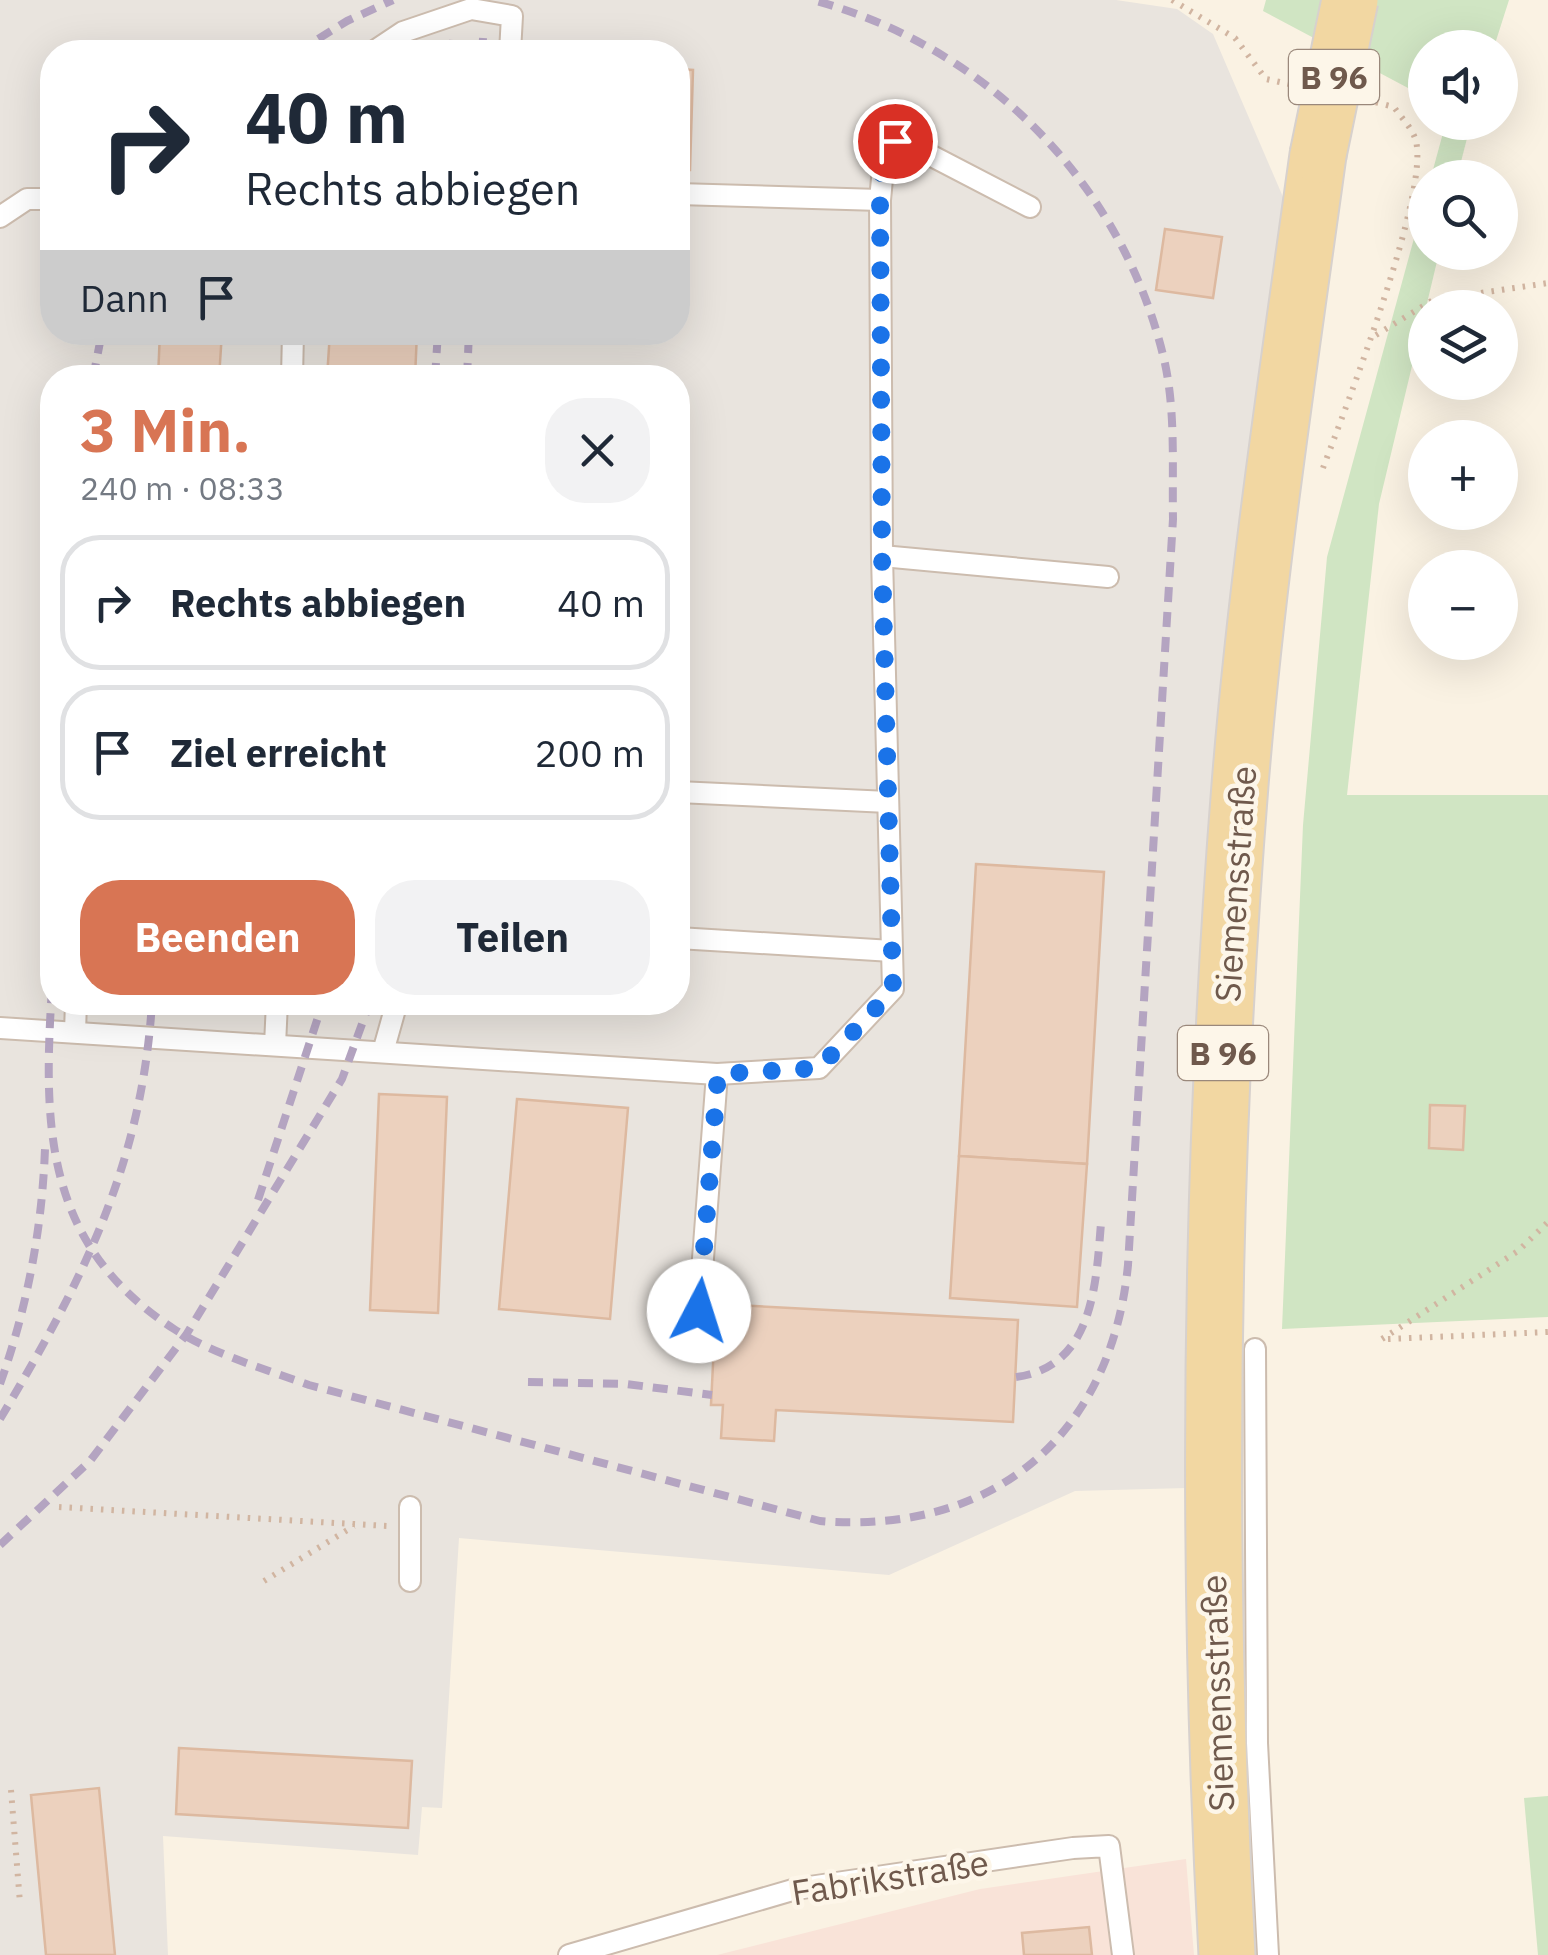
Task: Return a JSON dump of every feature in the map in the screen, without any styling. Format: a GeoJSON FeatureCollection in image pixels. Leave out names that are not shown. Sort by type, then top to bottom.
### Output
{"type":"FeatureCollection","features":[{"type":"Feature","properties":{"kind":"main road","name":"Siemensstraße"},"geometry":{"type":"LineString","coordinates":[[1227,1955],[1214,1709],[1212,1330],[1219,1120],[1240,784],[1266,539],[1318,155],[1350,0]]}},
{"type":"Feature","properties":{"kind":"lane"},"geometry":{"type":"LineString","coordinates":[[391,40],[402,32],[472,9],[512,16],[511,40]]}},
{"type":"Feature","properties":{"kind":"lane"},"geometry":{"type":"LineString","coordinates":[[0,1028],[718,1074],[819,1068],[893,990],[882,556],[880,200],[885,147],[902,141],[1030,207]]}},
{"type":"Feature","properties":{"kind":"lane"},"geometry":{"type":"LineString","coordinates":[[690,194],[880,200]]}},
{"type":"Feature","properties":{"kind":"lane"},"geometry":{"type":"LineString","coordinates":[[0,217],[27,200],[40,199]]}},
{"type":"Feature","properties":{"kind":"lane"},"geometry":{"type":"LineString","coordinates":[[882,556],[1108,578]]}},
{"type":"Feature","properties":{"kind":"lane"},"geometry":{"type":"LineString","coordinates":[[690,793],[888,802]]}},
{"type":"Feature","properties":{"kind":"lane"},"geometry":{"type":"LineString","coordinates":[[690,939],[892,951]]}},
{"type":"Feature","properties":{"kind":"lane"},"geometry":{"type":"LineString","coordinates":[[75,1032],[76,1015]]}},
{"type":"Feature","properties":{"kind":"lane"},"geometry":{"type":"LineString","coordinates":[[275,1044],[276,1015]]}},
{"type":"Feature","properties":{"kind":"lane"},"geometry":{"type":"LineString","coordinates":[[383,1052],[393,1015]]}},
{"type":"Feature","properties":{"kind":"lane"},"geometry":{"type":"LineString","coordinates":[[699,1311],[718,1074]]}},
{"type":"Feature","properties":{"kind":"lane"},"geometry":{"type":"LineString","coordinates":[[1255,1350],[1257,1743],[1268,1955]]}},
{"type":"Feature","properties":{"kind":"lane"},"geometry":{"type":"LineString","coordinates":[[410,1517],[410,1581]]}},
{"type":"Feature","properties":{"kind":"lane","name":"Fabrikstraße"},"geometry":{"type":"LineString","coordinates":[[569,1955],[796,1889],[1109,1846],[1123,1955]]}},
{"type":"Feature","properties":{"kind":"path"},"geometry":{"type":"LineString","coordinates":[[1374,336],[1433,300],[1548,282]]}},
{"type":"Feature","properties":{"kind":"path"},"geometry":{"type":"LineString","coordinates":[[1548,1222],[1518,1251],[1382,1340],[1548,1332]]}},
{"type":"Feature","properties":{"kind":"path"},"geometry":{"type":"LineString","coordinates":[[59,1507],[355,1526],[410,1517]]}},
{"type":"Feature","properties":{"kind":"path"},"geometry":{"type":"LineString","coordinates":[[264,1581],[355,1526]]}},
{"type":"Feature","properties":{"kind":"path"},"geometry":{"type":"LineString","coordinates":[[12,1790],[20,1904]]}},
{"type":"Feature","properties":{"kind":"shaded area"},"geometry":{"type":"Polygon","coordinates":[[[0,0],[1116,0],[1177,9],[1213,34],[1286,204],[1196,1100],[1186,1488],[1075,1491],[889,1575],[459,1538],[442,1808],[422,1807],[418,1855],[163,1836],[168,1955],[0,1955],[0,0]]]}},
{"type":"Feature","properties":{"kind":"shaded area"},"geometry":{"type":"Polygon","coordinates":[[[1186,1859],[1194,1955],[717,1955],[980,1889],[1186,1859]]]}},
{"type":"Feature","properties":{"kind":"green space"},"geometry":{"type":"Polygon","coordinates":[[[1266,0],[1509,0],[1499,30],[1408,30],[1408,88],[1263,11],[1266,0]]]}},
{"type":"Feature","properties":{"kind":"green space"},"geometry":{"type":"Polygon","coordinates":[[[1441,140],[1467,140],[1461,160],[1436,160],[1441,140]]]}},
{"type":"Feature","properties":{"kind":"green space"},"geometry":{"type":"Polygon","coordinates":[[[1408,260],[1408,270],[1435,270],[1430,290],[1408,290],[1408,383],[1379,504],[1347,795],[1548,795],[1548,1317],[1282,1329],[1303,825],[1327,557],[1408,260]]]}},
{"type":"Feature","properties":{"kind":"green space"},"geometry":{"type":"Polygon","coordinates":[[[1548,1796],[1548,1955],[1538,1955],[1524,1798],[1548,1796]]]}},
{"type":"Feature","properties":{"kind":"building"},"geometry":{"type":"Polygon","coordinates":[[[690,70],[693,70],[690,170],[690,70]]]}},
{"type":"Feature","properties":{"kind":"building"},"geometry":{"type":"Polygon","coordinates":[[[1165,229],[1222,237],[1213,298],[1156,290],[1165,229]]]}},
{"type":"Feature","properties":{"kind":"building"},"geometry":{"type":"Polygon","coordinates":[[[159,345],[221,345],[220,365],[159,365],[159,345]]]}},
{"type":"Feature","properties":{"kind":"building"},"geometry":{"type":"Polygon","coordinates":[[[329,345],[416,345],[416,365],[328,365],[329,345]]]}},
{"type":"Feature","properties":{"kind":"building"},"geometry":{"type":"Polygon","coordinates":[[[976,864],[1104,872],[1087,1164],[959,1156],[976,864]]]}},
{"type":"Feature","properties":{"kind":"building"},"geometry":{"type":"Polygon","coordinates":[[[379,1094],[447,1097],[438,1313],[370,1310],[379,1094]]]}},
{"type":"Feature","properties":{"kind":"building"},"geometry":{"type":"Polygon","coordinates":[[[517,1099],[628,1108],[610,1319],[499,1309],[517,1099]]]}},
{"type":"Feature","properties":{"kind":"building"},"geometry":{"type":"Polygon","coordinates":[[[1430,1105],[1465,1106],[1463,1150],[1429,1148],[1430,1105]]]}},
{"type":"Feature","properties":{"kind":"building"},"geometry":{"type":"Polygon","coordinates":[[[959,1156],[1087,1164],[1077,1307],[950,1298],[959,1156]]]}},
{"type":"Feature","properties":{"kind":"building"},"geometry":{"type":"Polygon","coordinates":[[[716,1304],[1018,1320],[1013,1422],[776,1410],[774,1441],[721,1438],[723,1405],[711,1405],[716,1304]]]}},
{"type":"Feature","properties":{"kind":"building"},"geometry":{"type":"Polygon","coordinates":[[[179,1748],[412,1761],[408,1828],[176,1814],[179,1748]]]}},
{"type":"Feature","properties":{"kind":"building"},"geometry":{"type":"Polygon","coordinates":[[[99,1788],[115,1955],[46,1955],[31,1795],[99,1788]]]}},
{"type":"Feature","properties":{"kind":"building"},"geometry":{"type":"Polygon","coordinates":[[[1089,1927],[1092,1955],[1024,1955],[1022,1933],[1089,1927]]]}},
{"type":"Feature","properties":{"kind":"railway"},"geometry":{"type":"LineString","coordinates":[[316,40],[393,0]]}},
{"type":"Feature","properties":{"kind":"railway"},"geometry":{"type":"LineString","coordinates":[[50,1015],[52,1134],[61,1179],[76,1221],[99,1260],[131,1296],[174,1329],[223,1354],[309,1385],[820,1521],[882,1521],[938,1511],[989,1492],[1032,1463],[1068,1425],[1097,1380],[1117,1326],[1128,1265],[1173,519],[1168,379],[1144,295],[1116,235],[1080,180],[1038,131],[989,88],[935,51],[876,22],[813,0]]}},
{"type":"Feature","properties":{"kind":"railway"},"geometry":{"type":"LineString","coordinates":[[96,365],[99,345]]}},
{"type":"Feature","properties":{"kind":"railway"},"geometry":{"type":"LineString","coordinates":[[436,365],[437,345]]}},
{"type":"Feature","properties":{"kind":"railway"},"geometry":{"type":"LineString","coordinates":[[468,345],[468,365]]}},
{"type":"Feature","properties":{"kind":"railway"},"geometry":{"type":"LineString","coordinates":[[0,1419],[57,1319],[103,1220],[136,1117],[151,1015]]}},
{"type":"Feature","properties":{"kind":"railway"},"geometry":{"type":"LineString","coordinates":[[258,1200],[319,1015]]}},
{"type":"Feature","properties":{"kind":"railway"},"geometry":{"type":"LineString","coordinates":[[0,1545],[90,1461],[186,1335],[342,1079],[365,1015]]}},
{"type":"Feature","properties":{"kind":"railway"},"geometry":{"type":"LineString","coordinates":[[0,1384],[32,1268],[45,1149]]}},
{"type":"Feature","properties":{"kind":"railway"},"geometry":{"type":"LineString","coordinates":[[1016,1377],[1042,1370],[1061,1357],[1075,1340],[1086,1320],[1092,1296],[1101,1223]]}},
{"type":"Feature","properties":{"kind":"railway"},"geometry":{"type":"LineString","coordinates":[[528,1382],[626,1384],[712,1395]]}},
{"type":"Feature","properties":{"kind":"route"},"geometry":{"type":"LineString","coordinates":[[699,1311],[718,1074],[819,1068],[893,990],[882,556],[880,200],[883,154],[885,147],[895,141]]}}]}
